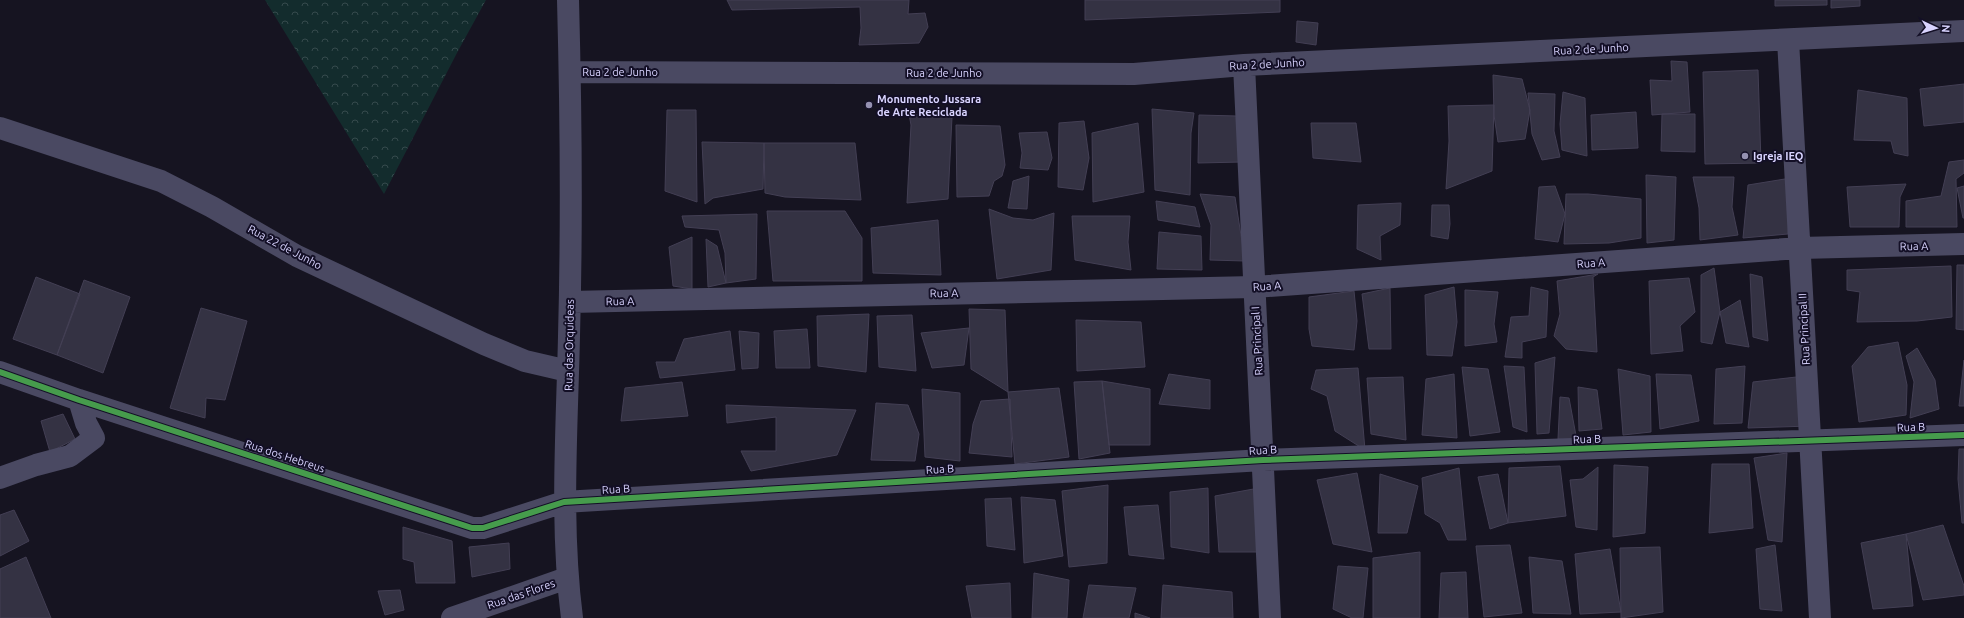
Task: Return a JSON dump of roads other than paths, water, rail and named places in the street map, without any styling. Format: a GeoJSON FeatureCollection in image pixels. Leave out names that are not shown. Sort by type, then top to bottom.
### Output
{"type":"FeatureCollection","features":[{"type":"Feature","properties":{"kind":"street","name":"Rua das Orquideas"},"geometry":{"type":"LineString","coordinates":[[568,0],[570,72],[570,302],[564,502],[567,578],[572,618]]}},
{"type":"Feature","properties":{"kind":"street","name":"Rua 2 de Junho"},"geometry":{"type":"LineString","coordinates":[[570,72],[1134,74],[1244,65],[1964,31]]}},
{"type":"Feature","properties":{"kind":"street","name":"Rua Principal II"},"geometry":{"type":"LineString","coordinates":[[1788,40],[1820,618]]}},
{"type":"Feature","properties":{"kind":"street","name":"Rua Principal I"},"geometry":{"type":"LineString","coordinates":[[1244,65],[1270,618]]}},
{"type":"Feature","properties":{"kind":"street","name":"Rua 22 de Junho"},"geometry":{"type":"LineString","coordinates":[[0,128],[161,181],[212,207],[298,256],[484,344],[524,361],[568,371]]}},
{"type":"Feature","properties":{"kind":"street","name":"Rua A"},"geometry":{"type":"LineString","coordinates":[[570,302],[1254,287],[1800,248],[1964,244]]}},
{"type":"Feature","properties":{"kind":"street","name":"Rua dos Hebreus"},"geometry":{"type":"LineString","coordinates":[[0,372],[79,400],[472,528],[494,526],[564,502]]}},
{"type":"Feature","properties":{"kind":"street"},"geometry":{"type":"LineString","coordinates":[[0,478],[36,465],[70,456],[94,438],[86,423],[79,400]]}},
{"type":"Feature","properties":{"kind":"street","name":"Rua B"},"geometry":{"type":"LineString","coordinates":[[564,502],[1263,460],[1964,435]]}},
{"type":"Feature","properties":{"kind":"street","name":"Rua das Flores"},"geometry":{"type":"LineString","coordinates":[[452,618],[567,578]]}},
{"type":"Feature","properties":{"kind":"place","name":"Monumento Jussara de Arte Reciclada"},"geometry":{"type":"Point","coordinates":[869,105]}},
{"type":"Feature","properties":{"kind":"place","name":"Igreja IEQ"},"geometry":{"type":"Point","coordinates":[1745,156]}}]}
